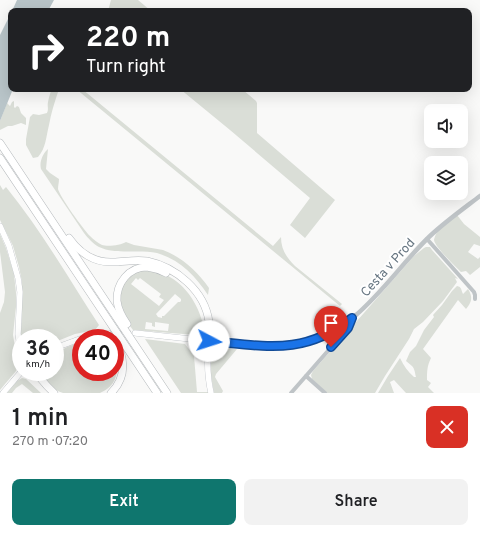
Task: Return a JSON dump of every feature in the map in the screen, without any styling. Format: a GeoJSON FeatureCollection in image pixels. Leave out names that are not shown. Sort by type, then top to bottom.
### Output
{"type":"FeatureCollection","features":[{"type":"Feature","properties":{"kind":"highway"},"geometry":{"type":"LineString","coordinates":[[0,143],[168,393]]}},
{"type":"Feature","properties":{"kind":"highway"},"geometry":{"type":"LineString","coordinates":[[0,158],[157,393]]}},
{"type":"Feature","properties":{"kind":"highway"},"geometry":{"type":"LineString","coordinates":[[34,193],[44,201],[76,247],[90,258],[105,262],[136,260],[145,261],[167,268],[182,277],[194,289],[204,306],[209,320],[209,341]]}},
{"type":"Feature","properties":{"kind":"highway"},"geometry":{"type":"LineString","coordinates":[[135,345],[132,332],[120,311],[118,293],[120,285],[125,277],[132,272],[143,268],[156,269],[167,273],[180,282],[189,291],[202,313],[209,341]]}},
{"type":"Feature","properties":{"kind":"highway"},"geometry":{"type":"LineString","coordinates":[[98,306],[100,314],[109,329]]}},
{"type":"Feature","properties":{"kind":"highway"},"geometry":{"type":"LineString","coordinates":[[36,381],[47,393]]}},
{"type":"Feature","properties":{"kind":"highway"},"geometry":{"type":"LineString","coordinates":[[43,381],[54,393]]}},
{"type":"Feature","properties":{"kind":"highway"},"geometry":{"type":"LineString","coordinates":[[110,393],[115,389],[120,381]]}},
{"type":"Feature","properties":{"kind":"main road"},"geometry":{"type":"LineString","coordinates":[[0,226],[9,246],[18,278],[20,292],[18,329]]}},
{"type":"Feature","properties":{"kind":"main road"},"geometry":{"type":"LineString","coordinates":[[136,333],[209,341],[208,360],[211,393]]}},
{"type":"Feature","properties":{"kind":"main road"},"geometry":{"type":"LineString","coordinates":[[3,393],[13,381]]}},
{"type":"Feature","properties":{"kind":"street","name":"Cesta v Prod"},"geometry":{"type":"LineString","coordinates":[[209,341],[272,346],[293,345],[306,343],[338,329],[373,299],[410,256],[444,223],[480,196]]}},
{"type":"Feature","properties":{"kind":"street"},"geometry":{"type":"LineString","coordinates":[[427,239],[474,292],[475,299]]}},
{"type":"Feature","properties":{"kind":"street"},"geometry":{"type":"LineString","coordinates":[[291,393],[348,328],[352,318]]}},
{"type":"Feature","properties":{"kind":"street"},"geometry":{"type":"LineString","coordinates":[[306,376],[325,393]]}},
{"type":"Feature","properties":{"kind":"shaded area"},"geometry":{"type":"Polygon","coordinates":[[[17,0],[54,0],[50,8],[13,8],[17,0]]]}},
{"type":"Feature","properties":{"kind":"shaded area"},"geometry":{"type":"Polygon","coordinates":[[[111,0],[138,0],[147,8],[109,8],[111,0]]]}},
{"type":"Feature","properties":{"kind":"shaded area"},"geometry":{"type":"Polygon","coordinates":[[[8,19],[8,92],[12,92],[0,121],[0,35],[8,19]]]}},
{"type":"Feature","properties":{"kind":"shaded area"},"geometry":{"type":"Polygon","coordinates":[[[51,92],[58,92],[43,150],[38,157],[33,158],[26,145],[30,117],[33,114],[39,115],[47,113],[51,92]]]}},
{"type":"Feature","properties":{"kind":"shaded area"},"geometry":{"type":"Polygon","coordinates":[[[80,92],[86,92],[273,246],[281,237],[283,249],[292,263],[342,304],[340,306],[80,92]]]}},
{"type":"Feature","properties":{"kind":"shaded area"},"geometry":{"type":"Polygon","coordinates":[[[184,92],[246,92],[256,101],[257,133],[335,200],[305,238],[290,225],[310,198],[184,92]]]}},
{"type":"Feature","properties":{"kind":"shaded area"},"geometry":{"type":"Polygon","coordinates":[[[14,101],[14,107],[19,107],[21,113],[26,118],[26,125],[21,123],[8,126],[0,130],[0,121],[7,103],[10,106],[14,101]]]}},
{"type":"Feature","properties":{"kind":"shaded area"},"geometry":{"type":"Polygon","coordinates":[[[48,149],[46,169],[59,179],[58,189],[67,206],[91,237],[105,246],[126,242],[134,245],[163,250],[170,253],[183,261],[200,276],[209,288],[208,295],[198,281],[187,270],[166,256],[150,252],[113,251],[99,247],[93,243],[84,233],[41,169],[42,158],[48,149]]]}},
{"type":"Feature","properties":{"kind":"shaded area"},"geometry":{"type":"Polygon","coordinates":[[[0,185],[3,190],[6,187],[31,220],[99,325],[96,329],[72,329],[72,335],[64,338],[64,329],[21,329],[22,282],[13,246],[0,220],[0,185]]]}},
{"type":"Feature","properties":{"kind":"shaded area"},"geometry":{"type":"Polygon","coordinates":[[[457,215],[464,224],[480,237],[480,246],[474,244],[468,252],[478,259],[480,257],[480,267],[470,275],[466,271],[461,272],[442,252],[434,240],[440,229],[457,215]]]}},
{"type":"Feature","properties":{"kind":"shaded area"},"geometry":{"type":"Polygon","coordinates":[[[0,234],[14,274],[16,307],[14,329],[12,329],[12,376],[0,390],[0,313],[4,302],[5,292],[0,252],[0,234]]]}},
{"type":"Feature","properties":{"kind":"shaded area"},"geometry":{"type":"Polygon","coordinates":[[[426,247],[430,247],[458,279],[455,278],[457,282],[443,301],[423,322],[414,329],[375,393],[327,393],[312,379],[311,375],[313,371],[414,256],[426,247]]]}},
{"type":"Feature","properties":{"kind":"shaded area"},"geometry":{"type":"Polygon","coordinates":[[[145,270],[161,273],[173,279],[186,291],[196,305],[204,329],[202,333],[196,335],[133,330],[120,303],[121,287],[131,274],[145,270]],[[136,278],[131,284],[159,306],[164,300],[159,297],[161,294],[140,278],[138,280],[136,278]],[[175,294],[156,314],[158,317],[162,318],[162,316],[164,316],[178,302],[181,301],[181,299],[175,294]],[[146,322],[145,329],[168,331],[169,324],[155,322],[155,327],[152,326],[152,323],[146,322]]]}},
{"type":"Feature","properties":{"kind":"shaded area"},"geometry":{"type":"Polygon","coordinates":[[[457,286],[461,288],[463,294],[468,289],[471,295],[470,304],[466,309],[458,300],[423,349],[431,358],[428,366],[427,380],[431,383],[428,387],[434,393],[406,393],[394,380],[390,382],[394,393],[378,393],[400,358],[408,371],[416,377],[413,367],[406,361],[410,352],[416,346],[424,330],[434,317],[433,315],[457,286]]]}},
{"type":"Feature","properties":{"kind":"shaded area"},"geometry":{"type":"Polygon","coordinates":[[[145,339],[185,344],[194,356],[197,392],[208,393],[181,393],[145,339]]]}},
{"type":"Feature","properties":{"kind":"shaded area"},"geometry":{"type":"Polygon","coordinates":[[[72,345],[72,381],[114,381],[110,387],[100,393],[63,393],[52,387],[46,381],[64,381],[64,349],[72,345]]]}},
{"type":"Feature","properties":{"kind":"shaded area"},"geometry":{"type":"Polygon","coordinates":[[[218,347],[237,349],[216,374],[215,377],[223,391],[222,393],[214,393],[211,363],[214,352],[218,347]]]}},
{"type":"Feature","properties":{"kind":"shaded area"},"geometry":{"type":"Polygon","coordinates":[[[17,381],[28,381],[41,393],[33,393],[22,384],[12,393],[7,393],[17,381]]]}},
{"type":"Feature","properties":{"kind":"tunnel"},"geometry":{"type":"LineString","coordinates":[[124,333],[135,333]]}},
{"type":"Feature","properties":{"kind":"route"},"geometry":{"type":"LineString","coordinates":[[209,341],[269,346],[306,343],[338,329],[352,318],[348,328],[331,347]]}}]}
